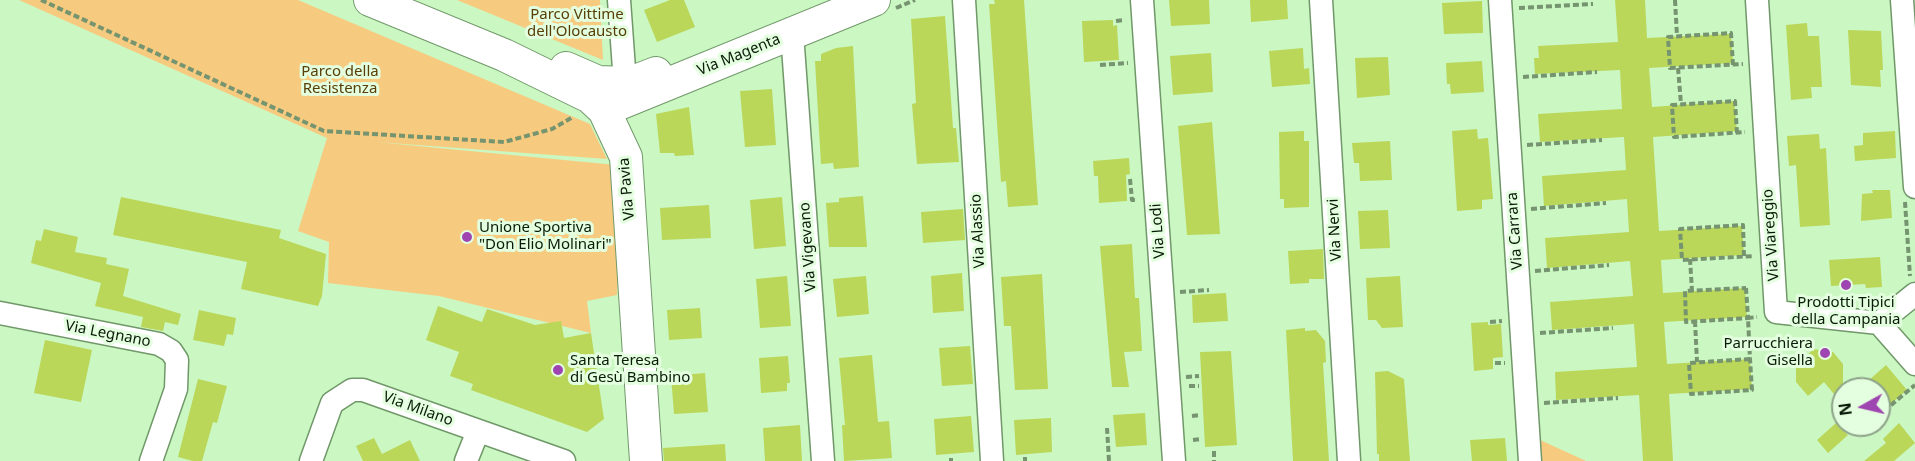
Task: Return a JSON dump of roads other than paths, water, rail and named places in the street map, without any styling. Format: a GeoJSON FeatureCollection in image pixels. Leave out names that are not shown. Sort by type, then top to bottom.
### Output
{"type":"FeatureCollection","features":[{"type":"Feature","properties":{"kind":"street","name":"Via Pavia"},"geometry":{"type":"LineString","coordinates":[[370,0],[504,55],[590,97],[604,110],[626,157],[645,461]]}},
{"type":"Feature","properties":{"kind":"street"},"geometry":{"type":"LineString","coordinates":[[619,0],[624,69]]}},
{"type":"Feature","properties":{"kind":"street","name":"Via Alassio"},"geometry":{"type":"LineString","coordinates":[[964,0],[992,461]]}},
{"type":"Feature","properties":{"kind":"street","name":"Via Lodi"},"geometry":{"type":"LineString","coordinates":[[1142,0],[1174,461]]}},
{"type":"Feature","properties":{"kind":"street","name":"Via Nervi"},"geometry":{"type":"LineString","coordinates":[[1321,0],[1349,461]]}},
{"type":"Feature","properties":{"kind":"street","name":"Via Viareggio"},"geometry":{"type":"LineString","coordinates":[[1757,0],[1776,312],[1880,323]]}},
{"type":"Feature","properties":{"kind":"street"},"geometry":{"type":"LineString","coordinates":[[1902,0],[1915,187]]}},
{"type":"Feature","properties":{"kind":"street","name":"Via Carrara"},"geometry":{"type":"LineString","coordinates":[[1504,4],[1530,461]]}},
{"type":"Feature","properties":{"kind":"street","name":"Via Magenta"},"geometry":{"type":"LineString","coordinates":[[604,110],[792,33],[883,5]]}},
{"type":"Feature","properties":{"kind":"street","name":"Via Vigevano"},"geometry":{"type":"LineString","coordinates":[[792,33],[823,461]]}},
{"type":"Feature","properties":{"kind":"street"},"geometry":{"type":"LineString","coordinates":[[504,55],[529,52],[598,82],[630,82],[696,57],[712,66]]}},
{"type":"Feature","properties":{"kind":"street"},"geometry":{"type":"LineString","coordinates":[[1915,294],[1880,323],[1915,364]]}},
{"type":"Feature","properties":{"kind":"street","name":"Via Legnano"},"geometry":{"type":"LineString","coordinates":[[0,313],[159,345],[171,351],[177,360],[176,389],[151,461]]}},
{"type":"Feature","properties":{"kind":"street","name":"Via Milano"},"geometry":{"type":"LineString","coordinates":[[311,461],[332,403],[352,390],[363,390],[564,461]]}},
{"type":"Feature","properties":{"kind":"street"},"geometry":{"type":"LineString","coordinates":[[466,461],[478,431]]}},
{"type":"Feature","properties":{"kind":"place","name":"Unione Sportiva \"Don Elio Molinari\""},"geometry":{"type":"Point","coordinates":[467,237]}},
{"type":"Feature","properties":{"kind":"place","name":"Prodotti Tipici della Campania"},"geometry":{"type":"Point","coordinates":[1846,285]}},
{"type":"Feature","properties":{"kind":"place","name":"Parrucchiera Gisella"},"geometry":{"type":"Point","coordinates":[1825,353]}},
{"type":"Feature","properties":{"kind":"place","name":"Santa Teresa di Gesù Bambino"},"geometry":{"type":"Point","coordinates":[558,370]}},
{"type":"Feature","properties":{"kind":"park label","name":"Parco Vittime dell'Olocausto"},"geometry":{"type":"Point","coordinates":[577,24]}},
{"type":"Feature","properties":{"kind":"park label","name":"Parco della Resistenza"},"geometry":{"type":"Point","coordinates":[340,80]}}]}
